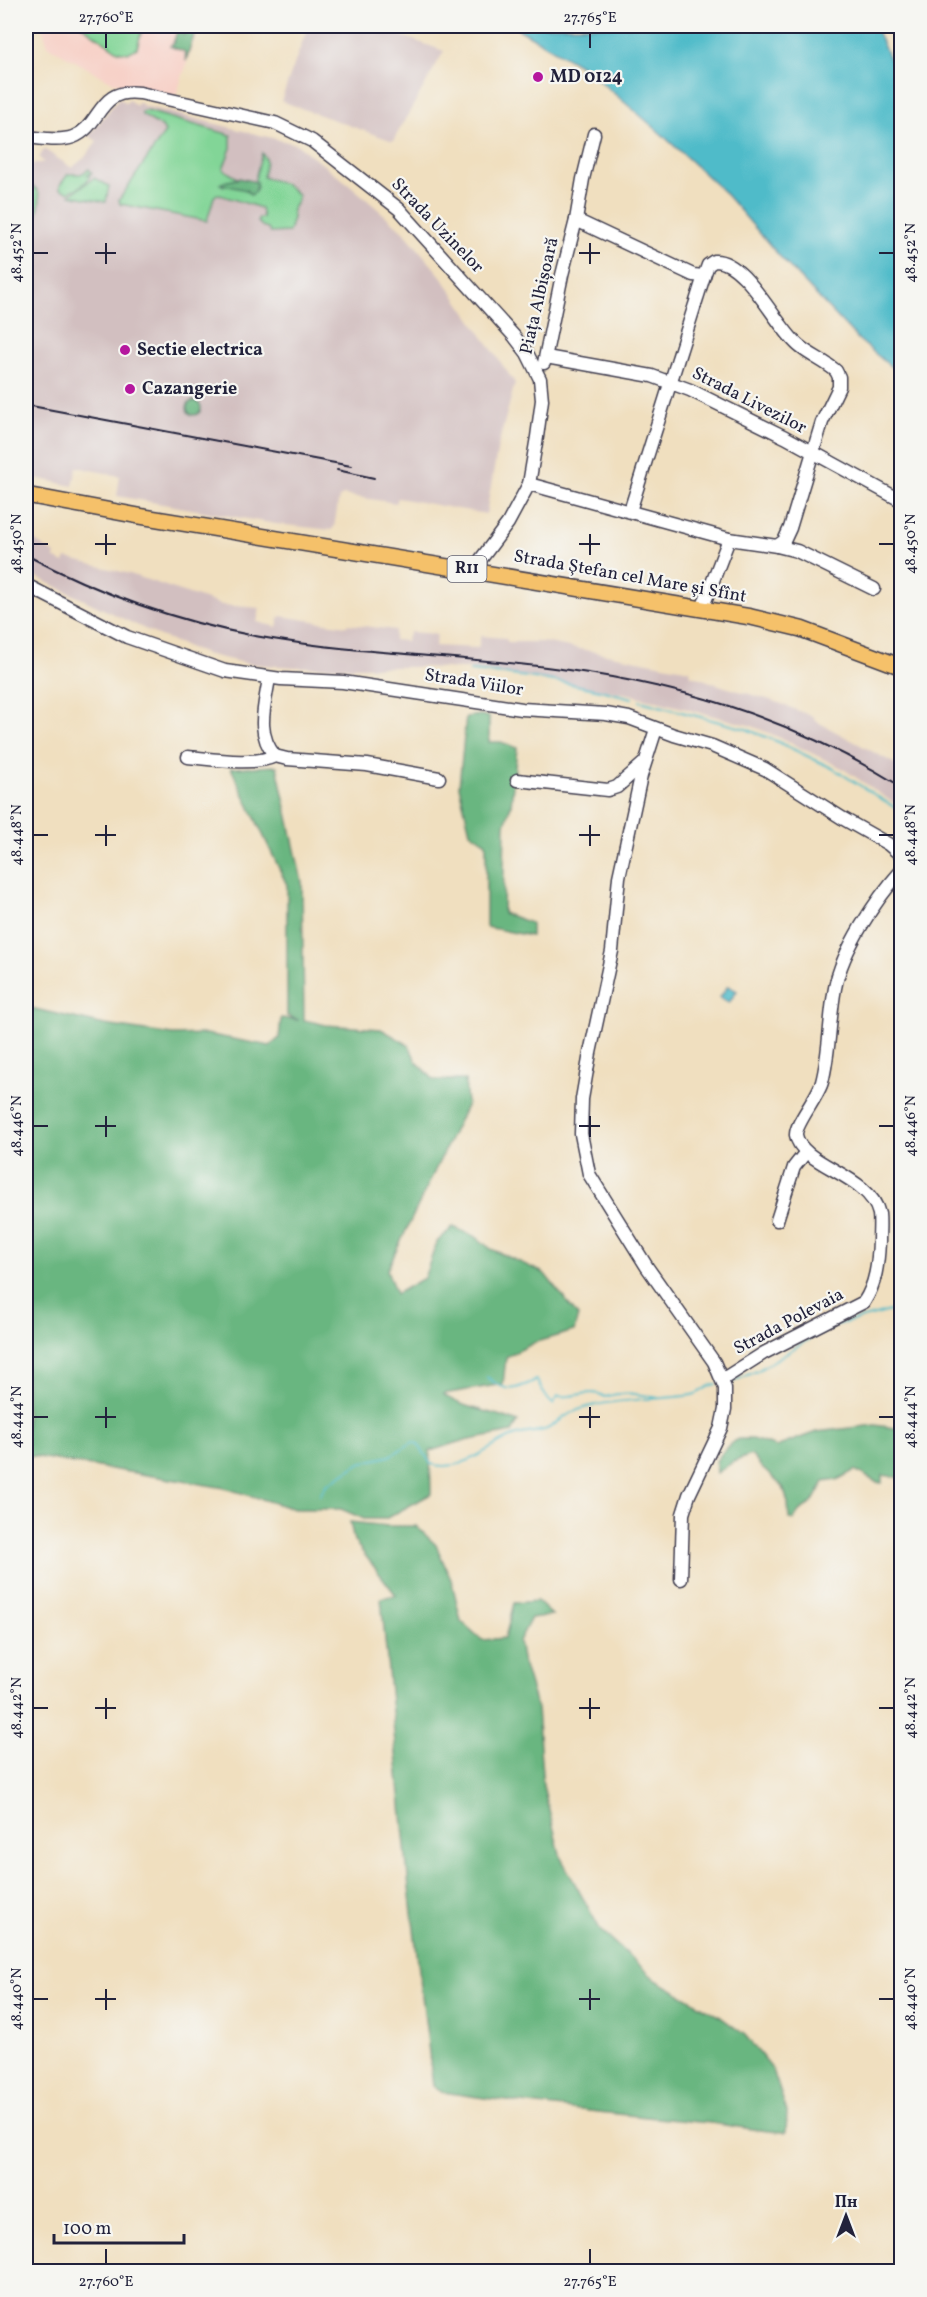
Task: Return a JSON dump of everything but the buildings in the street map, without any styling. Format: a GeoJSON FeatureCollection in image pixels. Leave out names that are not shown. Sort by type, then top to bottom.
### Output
{"type":"FeatureCollection","features":[{"type":"Feature","properties":{"kind":"main road","name":"Strada Ştefan cel Mare şi Sfînt"},"geometry":{"type":"LineString","coordinates":[[26,495],[139,516],[702,609],[801,629],[902,667]]}},
{"type":"Feature","properties":{"kind":"street","name":"Strada Uzinelor"},"geometry":{"type":"LineString","coordinates":[[26,137],[73,137],[84,130],[109,99],[129,92],[259,120],[288,128],[327,152],[384,195],[416,224],[514,336],[540,379],[542,400],[529,484],[508,523],[481,559],[478,571]]}},
{"type":"Feature","properties":{"kind":"street","name":"Piața Albișoară"},"geometry":{"type":"LineString","coordinates":[[540,379],[594,134]]}},
{"type":"Feature","properties":{"kind":"street","name":"Piața Albișoară"},"geometry":{"type":"LineString","coordinates":[[576,220],[693,275],[704,276]]}},
{"type":"Feature","properties":{"kind":"street","name":"Strada Livezilor"},"geometry":{"type":"LineString","coordinates":[[669,382],[708,265],[714,261],[729,263],[751,286],[798,345],[832,367],[839,377],[839,387],[822,422],[813,454]]}},
{"type":"Feature","properties":{"kind":"street","name":"Strada Livezilor"},"geometry":{"type":"LineString","coordinates":[[546,357],[652,376],[690,390],[775,432],[902,501]]}},
{"type":"Feature","properties":{"kind":"street"},"geometry":{"type":"LineString","coordinates":[[630,511],[669,382]]}},
{"type":"Feature","properties":{"kind":"street"},"geometry":{"type":"LineString","coordinates":[[777,546],[784,540],[790,528],[804,476],[813,454]]}},
{"type":"Feature","properties":{"kind":"street"},"geometry":{"type":"LineString","coordinates":[[529,484],[729,539],[797,551],[874,589]]}},
{"type":"Feature","properties":{"kind":"street"},"geometry":{"type":"LineString","coordinates":[[702,609],[729,539]]}},
{"type":"Feature","properties":{"kind":"street","name":"Strada Viilor"},"geometry":{"type":"LineString","coordinates":[[26,585],[117,632],[152,647],[225,671],[268,678],[343,682],[522,709],[606,714],[629,718],[712,746],[765,769],[888,844],[902,856]]}},
{"type":"Feature","properties":{"kind":"street"},"geometry":{"type":"LineString","coordinates":[[268,678],[261,715],[262,729],[275,756]]}},
{"type":"Feature","properties":{"kind":"street"},"geometry":{"type":"LineString","coordinates":[[656,729],[627,836],[612,951],[582,1099],[581,1134],[589,1174],[647,1267],[714,1362],[723,1379],[726,1400],[721,1428],[689,1495],[683,1514],[681,1579]]}},
{"type":"Feature","properties":{"kind":"street"},"geometry":{"type":"LineString","coordinates":[[188,757],[251,760],[275,756],[287,759],[368,765],[439,777]]}},
{"type":"Feature","properties":{"kind":"street"},"geometry":{"type":"LineString","coordinates":[[517,780],[608,790],[618,787],[645,763]]}},
{"type":"Feature","properties":{"kind":"street"},"geometry":{"type":"LineString","coordinates":[[777,1220],[794,1167],[806,1152],[796,1131],[822,1083],[839,972],[878,899],[902,870]]}},
{"type":"Feature","properties":{"kind":"street","name":"Strada Polevaia"},"geometry":{"type":"LineString","coordinates":[[723,1379],[764,1353],[864,1302],[871,1291],[879,1257],[879,1213],[866,1194],[850,1179],[806,1152]]}},
{"type":"Feature","properties":{"kind":"shaded area"},"geometry":{"type":"Polygon","coordinates":[[[42,26],[199,26],[176,96],[114,83],[48,46],[42,26]]]}},
{"type":"Feature","properties":{"kind":"shaded area"},"geometry":{"type":"Polygon","coordinates":[[[308,26],[374,26],[444,51],[393,141],[281,101],[308,26]]]}},
{"type":"Feature","properties":{"kind":"shaded area"},"geometry":{"type":"Polygon","coordinates":[[[119,98],[126,103],[129,100],[136,106],[139,102],[144,106],[296,144],[350,185],[403,231],[441,276],[515,383],[498,446],[486,514],[398,498],[396,503],[343,495],[339,498],[334,527],[331,530],[276,524],[117,496],[120,476],[77,467],[73,486],[26,476],[26,166],[44,162],[39,158],[44,149],[72,168],[85,157],[97,141],[89,136],[119,98]]]}},
{"type":"Feature","properties":{"kind":"shaded area"},"geometry":{"type":"Polygon","coordinates":[[[26,535],[55,554],[54,558],[64,563],[66,558],[130,574],[222,605],[260,608],[257,622],[277,627],[280,616],[347,626],[348,624],[395,630],[394,640],[406,641],[410,632],[437,634],[435,646],[478,648],[481,636],[505,638],[508,642],[543,642],[690,670],[691,675],[774,701],[814,717],[814,720],[901,767],[901,808],[842,768],[752,726],[629,694],[469,668],[295,667],[249,664],[205,654],[155,634],[26,572],[26,535]]]}},
{"type":"Feature","properties":{"kind":"green space"},"geometry":{"type":"Polygon","coordinates":[[[82,26],[143,26],[137,48],[128,53],[118,51],[82,26]]]}},
{"type":"Feature","properties":{"kind":"green space"},"geometry":{"type":"Polygon","coordinates":[[[192,26],[197,26],[186,61],[185,52],[170,46],[173,44],[177,31],[184,35],[192,26]]]}},
{"type":"Feature","properties":{"kind":"green space"},"geometry":{"type":"Polygon","coordinates":[[[147,111],[231,135],[231,148],[223,169],[237,178],[233,182],[227,181],[223,186],[234,186],[249,193],[257,188],[255,179],[262,153],[266,162],[263,177],[285,184],[298,195],[292,210],[293,218],[289,232],[270,233],[268,228],[258,222],[258,219],[263,218],[261,208],[217,194],[207,221],[120,204],[119,200],[165,132],[162,127],[142,115],[142,112],[147,111]]]}},
{"type":"Feature","properties":{"kind":"green space"},"geometry":{"type":"Polygon","coordinates":[[[89,169],[92,173],[87,175],[90,176],[81,186],[69,192],[60,189],[60,185],[68,174],[81,174],[89,169]]]}},
{"type":"Feature","properties":{"kind":"green space"},"geometry":{"type":"Polygon","coordinates":[[[94,178],[109,186],[106,202],[70,195],[94,178]]]}},
{"type":"Feature","properties":{"kind":"green space"},"geometry":{"type":"Polygon","coordinates":[[[239,178],[257,182],[255,192],[251,195],[246,190],[220,184],[239,178]]]}},
{"type":"Feature","properties":{"kind":"green space"},"geometry":{"type":"Polygon","coordinates":[[[26,185],[33,186],[37,190],[40,200],[34,224],[26,229],[26,185]]]}},
{"type":"Feature","properties":{"kind":"green space"},"geometry":{"type":"Polygon","coordinates":[[[194,401],[199,403],[201,408],[199,413],[194,415],[189,413],[187,408],[189,403],[194,401]]]}},
{"type":"Feature","properties":{"kind":"green space"},"geometry":{"type":"Polygon","coordinates":[[[481,715],[489,717],[489,742],[501,742],[517,748],[511,805],[505,825],[503,913],[531,923],[531,936],[486,927],[486,843],[470,832],[459,786],[466,717],[481,715]]]}},
{"type":"Feature","properties":{"kind":"green space"},"geometry":{"type":"Polygon","coordinates":[[[277,766],[302,882],[304,1020],[326,1025],[381,1029],[409,1045],[416,1061],[434,1080],[465,1080],[467,1104],[387,1270],[396,1294],[424,1278],[437,1242],[453,1227],[476,1237],[491,1249],[544,1273],[578,1316],[574,1331],[536,1342],[506,1357],[503,1384],[443,1394],[460,1404],[518,1422],[512,1432],[459,1442],[430,1451],[431,1494],[385,1519],[364,1519],[341,1509],[294,1509],[225,1488],[26,1455],[26,1007],[105,1025],[173,1035],[206,1034],[270,1046],[279,1038],[281,1018],[299,1020],[287,1016],[287,885],[231,768],[277,766]]]}},
{"type":"Feature","properties":{"kind":"green space"},"geometry":{"type":"Polygon","coordinates":[[[875,1425],[901,1429],[901,1484],[897,1477],[882,1475],[882,1483],[876,1482],[855,1470],[837,1480],[824,1482],[812,1503],[799,1511],[794,1520],[789,1519],[788,1503],[783,1487],[751,1455],[733,1462],[717,1473],[716,1461],[727,1447],[738,1439],[753,1439],[776,1447],[816,1432],[875,1425]]]}},
{"type":"Feature","properties":{"kind":"green space"},"geometry":{"type":"Polygon","coordinates":[[[350,1522],[416,1526],[436,1545],[452,1582],[461,1621],[482,1640],[505,1638],[514,1603],[537,1601],[552,1615],[531,1618],[519,1641],[537,1709],[543,1786],[561,1858],[601,1931],[656,1980],[719,2016],[745,2035],[773,2070],[787,2112],[786,2132],[507,2101],[443,2092],[433,2086],[409,1888],[381,1598],[396,1595],[354,1541],[350,1522]]]}},
{"type":"Feature","properties":{"kind":"water"},"geometry":{"type":"Polygon","coordinates":[[[513,26],[875,26],[888,56],[901,77],[901,375],[859,340],[783,260],[723,191],[656,129],[583,67],[513,26]]]}},
{"type":"Feature","properties":{"kind":"water"},"geometry":{"type":"Polygon","coordinates":[[[728,986],[737,991],[729,1003],[720,997],[728,986]]]}},
{"type":"Feature","properties":{"kind":"waterway"},"geometry":{"type":"LineString","coordinates":[[470,671],[552,681],[632,698]]}},
{"type":"Feature","properties":{"kind":"waterway"},"geometry":{"type":"LineString","coordinates":[[640,701],[746,729],[776,741],[834,769],[902,812]]}},
{"type":"Feature","properties":{"kind":"waterway"},"geometry":{"type":"LineString","coordinates":[[729,1383],[757,1371],[819,1333],[840,1324],[902,1308]]}},
{"type":"Feature","properties":{"kind":"waterway"},"geometry":{"type":"LineString","coordinates":[[487,1377],[500,1386],[510,1389],[536,1380],[553,1404],[558,1396],[588,1393],[605,1397],[638,1394],[658,1398]]}},
{"type":"Feature","properties":{"kind":"waterway"},"geometry":{"type":"LineString","coordinates":[[320,1495],[326,1485],[360,1463],[390,1456],[413,1442],[418,1444],[431,1464],[453,1465],[463,1463],[511,1437],[547,1429],[569,1414],[584,1408],[620,1401],[692,1395],[716,1384]]}},
{"type":"Feature","properties":{"kind":"railway"},"geometry":{"type":"LineString","coordinates":[[26,405],[351,466]]}},
{"type":"Feature","properties":{"kind":"railway"},"geometry":{"type":"LineString","coordinates":[[337,470],[374,478]]}},
{"type":"Feature","properties":{"kind":"railway"},"geometry":{"type":"LineString","coordinates":[[26,555],[81,582],[138,604],[225,630],[290,642],[538,666],[588,673],[682,692],[771,721],[859,762],[902,787]]}},
{"type":"Feature","properties":{"kind":"place","name":"MD 0124"},"geometry":{"type":"Point","coordinates":[538,77]}},
{"type":"Feature","properties":{"kind":"place","name":"Sectie electrica"},"geometry":{"type":"Point","coordinates":[125,350]}},
{"type":"Feature","properties":{"kind":"place","name":"Cazangerie"},"geometry":{"type":"Point","coordinates":[130,389]}}]}
